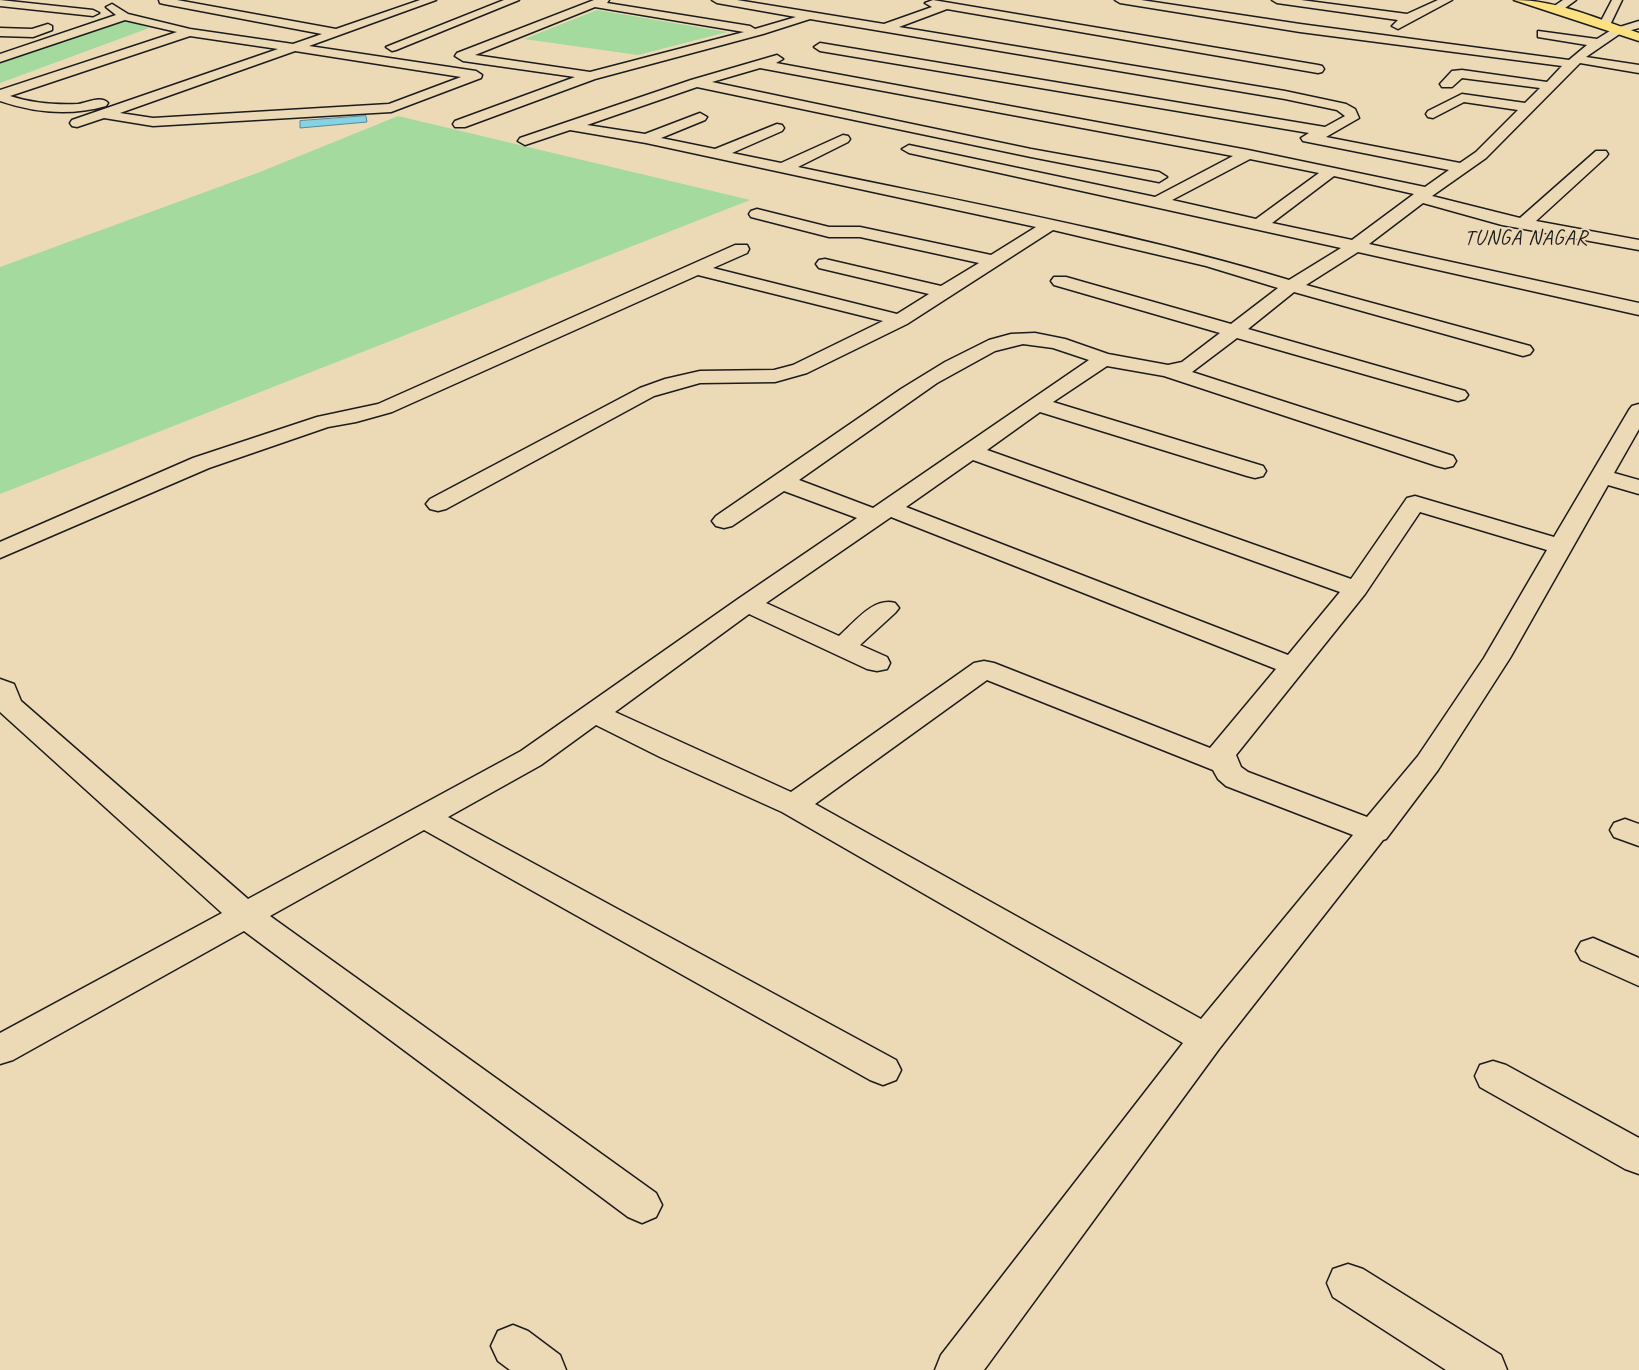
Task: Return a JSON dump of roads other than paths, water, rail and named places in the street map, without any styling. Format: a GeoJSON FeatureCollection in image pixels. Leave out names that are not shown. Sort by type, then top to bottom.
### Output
{"type":"FeatureCollection","features":[{"type":"Feature","properties":{"kind":"main road"},"geometry":{"type":"LineString","coordinates":[[1523,0],[1557,9],[1639,37]]}},
{"type":"Feature","properties":{"kind":"street"},"geometry":{"type":"LineString","coordinates":[[77,123],[431,0]]}},
{"type":"Feature","properties":{"kind":"street"},"geometry":{"type":"LineString","coordinates":[[392,47],[514,0]]}},
{"type":"Feature","properties":{"kind":"street"},"geometry":{"type":"LineString","coordinates":[[716,0],[1285,95],[1341,107],[1350,112],[1352,118],[1327,132],[1308,138],[1463,168]]}},
{"type":"Feature","properties":{"kind":"street"},"geometry":{"type":"LineString","coordinates":[[1120,0],[1300,28],[1639,68]]}},
{"type":"Feature","properties":{"kind":"street"},"geometry":{"type":"LineString","coordinates":[[1277,0],[1408,18]]}},
{"type":"Feature","properties":{"kind":"street"},"geometry":{"type":"LineString","coordinates":[[1398,26],[1408,18],[1447,0]]}},
{"type":"Feature","properties":{"kind":"street"},"geometry":{"type":"LineString","coordinates":[[1557,9],[1571,0]]}},
{"type":"Feature","properties":{"kind":"street"},"geometry":{"type":"LineString","coordinates":[[1168,371],[1188,367],[1291,286],[1357,245],[1481,155],[1586,50],[1609,38],[1617,0]]}},
{"type":"Feature","properties":{"kind":"street"},"geometry":{"type":"LineString","coordinates":[[164,1],[338,33]]}},
{"type":"Feature","properties":{"kind":"street"},"geometry":{"type":"LineString","coordinates":[[919,1],[1318,69]]}},
{"type":"Feature","properties":{"kind":"street"},"geometry":{"type":"LineString","coordinates":[[0,32],[33,33],[127,2]]}},
{"type":"Feature","properties":{"kind":"street"},"geometry":{"type":"LineString","coordinates":[[384,2],[412,6]]}},
{"type":"Feature","properties":{"kind":"street"},"geometry":{"type":"LineString","coordinates":[[590,76],[461,56],[599,2],[759,32]]}},
{"type":"Feature","properties":{"kind":"street"},"geometry":{"type":"LineString","coordinates":[[0,3],[93,13]]}},
{"type":"Feature","properties":{"kind":"street"},"geometry":{"type":"LineString","coordinates":[[948,5],[886,28],[815,49],[1327,132]]}},
{"type":"Feature","properties":{"kind":"street"},"geometry":{"type":"LineString","coordinates":[[112,7],[124,16],[189,32],[265,42],[270,46]]}},
{"type":"Feature","properties":{"kind":"street"},"geometry":{"type":"LineString","coordinates":[[0,58],[124,16]]}},
{"type":"Feature","properties":{"kind":"street"},"geometry":{"type":"LineString","coordinates":[[460,124],[590,76],[759,32],[810,16]]}},
{"type":"Feature","properties":{"kind":"street"},"geometry":{"type":"LineString","coordinates":[[1611,28],[1639,24]]}},
{"type":"Feature","properties":{"kind":"street"},"geometry":{"type":"LineString","coordinates":[[0,97],[5,92],[189,32]]}},
{"type":"Feature","properties":{"kind":"street"},"geometry":{"type":"LineString","coordinates":[[1542,34],[1598,43]]}},
{"type":"Feature","properties":{"kind":"street"},"geometry":{"type":"LineString","coordinates":[[0,97],[66,109],[82,109],[270,46],[476,75],[390,108],[153,122],[102,114]]}},
{"type":"Feature","properties":{"kind":"street"},"geometry":{"type":"LineString","coordinates":[[174,101],[312,52]]}},
{"type":"Feature","properties":{"kind":"street"},"geometry":{"type":"LineString","coordinates":[[525,141],[696,83],[794,54]]}},
{"type":"Feature","properties":{"kind":"street"},"geometry":{"type":"LineString","coordinates":[[758,64],[1248,154],[1332,172],[1424,195],[1523,224],[1639,245]]}},
{"type":"Feature","properties":{"kind":"street"},"geometry":{"type":"LineString","coordinates":[[1447,84],[1457,74],[1462,74],[1551,86]]}},
{"type":"Feature","properties":{"kind":"street"},"geometry":{"type":"LineString","coordinates":[[0,80],[31,84]]}},
{"type":"Feature","properties":{"kind":"street"},"geometry":{"type":"LineString","coordinates":[[696,83],[1030,153],[1159,177]]}},
{"type":"Feature","properties":{"kind":"street"},"geometry":{"type":"LineString","coordinates":[[1433,114],[1462,98],[1529,108]]}},
{"type":"Feature","properties":{"kind":"street"},"geometry":{"type":"LineString","coordinates":[[251,115],[300,99]]}},
{"type":"Feature","properties":{"kind":"street"},"geometry":{"type":"LineString","coordinates":[[318,99],[356,109]]}},
{"type":"Feature","properties":{"kind":"street"},"geometry":{"type":"LineString","coordinates":[[646,139],[700,117]]}},
{"type":"Feature","properties":{"kind":"street"},"geometry":{"type":"LineString","coordinates":[[570,126],[646,139],[1052,224],[1212,262],[1291,286],[1523,350]]}},
{"type":"Feature","properties":{"kind":"street"},"geometry":{"type":"LineString","coordinates":[[718,154],[777,128]]}},
{"type":"Feature","properties":{"kind":"street"},"geometry":{"type":"LineString","coordinates":[[783,168],[843,139]]}},
{"type":"Feature","properties":{"kind":"street"},"geometry":{"type":"LineString","coordinates":[[909,149],[1261,223],[1639,309]]}},
{"type":"Feature","properties":{"kind":"street"},"geometry":{"type":"LineString","coordinates":[[1157,202],[1248,154]]}},
{"type":"Feature","properties":{"kind":"street"},"geometry":{"type":"LineString","coordinates":[[1523,224],[1601,154]]}},
{"type":"Feature","properties":{"kind":"street"},"geometry":{"type":"LineString","coordinates":[[1261,223],[1332,172]]}},
{"type":"Feature","properties":{"kind":"street"},"geometry":{"type":"LineString","coordinates":[[756,214],[829,232],[860,232],[994,261]]}},
{"type":"Feature","properties":{"kind":"street"},"geometry":{"type":"LineString","coordinates":[[438,504],[647,392],[672,383],[700,377],[775,376],[800,369],[900,320],[1052,224]]}},
{"type":"Feature","properties":{"kind":"street"},"geometry":{"type":"LineString","coordinates":[[0,551],[202,463],[324,421],[356,416],[385,408],[741,248]]}},
{"type":"Feature","properties":{"kind":"street"},"geometry":{"type":"LineString","coordinates":[[825,264],[943,292]]}},
{"type":"Feature","properties":{"kind":"street"},"geometry":{"type":"LineString","coordinates":[[696,269],[900,320]]}},
{"type":"Feature","properties":{"kind":"street"},"geometry":{"type":"LineString","coordinates":[[1060,281],[1458,395]]}},
{"type":"Feature","properties":{"kind":"street"},"geometry":{"type":"LineString","coordinates":[[724,521],[933,377],[991,346],[1012,339],[1058,343],[1104,359],[1168,371],[1445,461]]}},
{"type":"Feature","properties":{"kind":"street"},"geometry":{"type":"LineString","coordinates":[[0,1050],[531,758],[593,712],[748,604],[1104,359]]}},
{"type":"Feature","properties":{"kind":"street"},"geometry":{"type":"LineString","coordinates":[[1037,404],[1255,471]]}},
{"type":"Feature","properties":{"kind":"street"},"geometry":{"type":"LineString","coordinates":[[958,1370],[1206,1039],[1428,764],[1498,658],[1639,410]]}},
{"type":"Feature","properties":{"kind":"street"},"geometry":{"type":"LineString","coordinates":[[971,452],[1356,589]]}},
{"type":"Feature","properties":{"kind":"street"},"geometry":{"type":"LineString","coordinates":[[1602,476],[1639,487]]}},
{"type":"Feature","properties":{"kind":"street"},"geometry":{"type":"LineString","coordinates":[[782,482],[882,512],[1291,666]]}},
{"type":"Feature","properties":{"kind":"street"},"geometry":{"type":"LineString","coordinates":[[1375,832],[1237,779],[1228,772],[1221,754],[1291,666],[1356,589],[1415,503],[1561,547]]}},
{"type":"Feature","properties":{"kind":"street"},"geometry":{"type":"LineString","coordinates":[[748,604],[877,663]]}},
{"type":"Feature","properties":{"kind":"street"},"geometry":{"type":"LineString","coordinates":[[842,647],[886,608]]}},
{"type":"Feature","properties":{"kind":"street"},"geometry":{"type":"LineString","coordinates":[[793,805],[984,669],[1224,764]]}},
{"type":"Feature","properties":{"kind":"street"},"geometry":{"type":"LineString","coordinates":[[0,687],[4,690],[8,704],[246,915],[642,1205]]}},
{"type":"Feature","properties":{"kind":"street"},"geometry":{"type":"LineString","coordinates":[[593,712],[670,750],[793,805],[1206,1039]]}},
{"type":"Feature","properties":{"kind":"street"},"geometry":{"type":"LineString","coordinates":[[424,817],[883,1070]]}},
{"type":"Feature","properties":{"kind":"street"},"geometry":{"type":"LineString","coordinates":[[1593,951],[1639,974]]}},
{"type":"Feature","properties":{"kind":"street"},"geometry":{"type":"LineString","coordinates":[[1493,1076],[1639,1157]]}},
{"type":"Feature","properties":{"kind":"street"},"geometry":{"type":"LineString","coordinates":[[1348,1283],[1485,1370]]}},
{"type":"Feature","properties":{"kind":"water"},"geometry":{"type":"Polygon","coordinates":[[[366,116],[367,122],[300,128],[300,121],[366,116]]]}},
{"type":"Feature","properties":{"kind":"district","name":"TUNGA NAGAR"},"geometry":{"type":"Point","coordinates":[1526,238]}}]}
